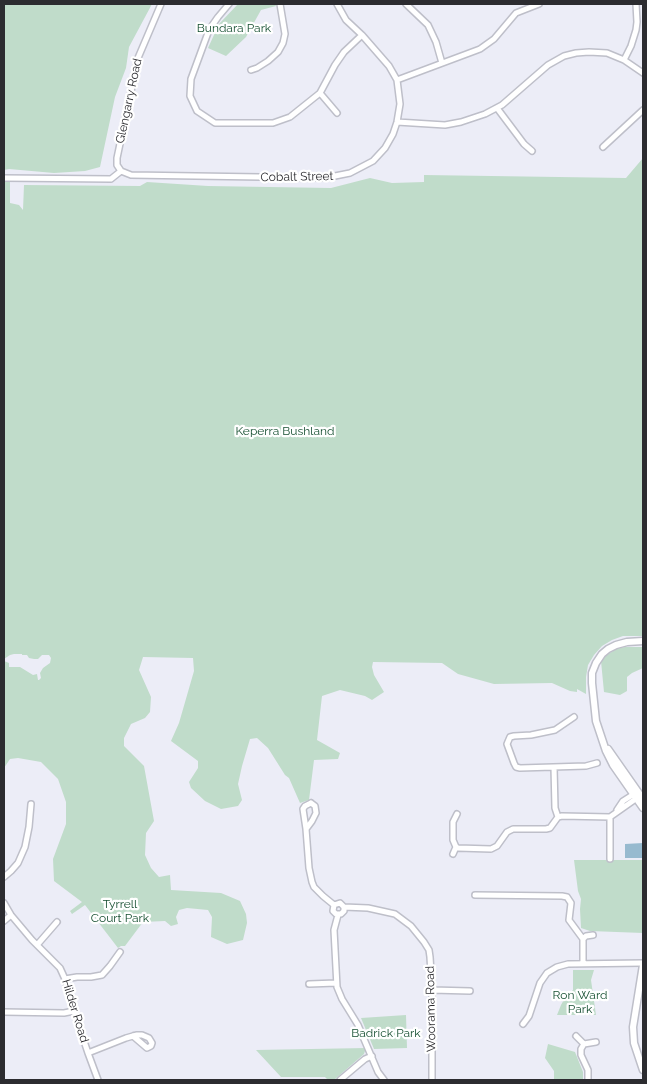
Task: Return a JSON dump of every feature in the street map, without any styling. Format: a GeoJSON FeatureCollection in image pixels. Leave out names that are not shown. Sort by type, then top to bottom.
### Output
{"type":"FeatureCollection","features":[{"type":"Feature","properties":{"kind":"main road"},"geometry":{"type":"LineString","coordinates":[[643,641],[627,642],[608,649],[602,654],[592,673],[596,721],[600,735],[638,796],[643,808]]}},
{"type":"Feature","properties":{"kind":"main road"},"geometry":{"type":"LineString","coordinates":[[643,964],[633,1027],[634,1043],[643,1070]]}},
{"type":"Feature","properties":{"kind":"street","name":"Glengarry Road"},"geometry":{"type":"LineString","coordinates":[[121,171],[117,165],[117,158],[138,58],[161,4]]}},
{"type":"Feature","properties":{"kind":"street"},"geometry":{"type":"LineString","coordinates":[[229,4],[209,30],[191,79],[190,96],[197,111],[215,123],[273,123],[290,117],[320,93],[344,52],[362,35]]}},
{"type":"Feature","properties":{"kind":"street"},"geometry":{"type":"LineString","coordinates":[[251,70],[268,62],[278,52],[283,43],[285,34],[280,4]]}},
{"type":"Feature","properties":{"kind":"street","name":"Cobalt Street"},"geometry":{"type":"LineString","coordinates":[[121,171],[131,175],[325,178],[350,173],[373,161],[385,148],[397,122],[400,104],[397,80],[389,66],[346,20],[337,4]]}},
{"type":"Feature","properties":{"kind":"street"},"geometry":{"type":"LineString","coordinates":[[406,4],[428,25],[436,42],[442,63]]}},
{"type":"Feature","properties":{"kind":"street"},"geometry":{"type":"LineString","coordinates":[[397,80],[480,49],[494,39],[516,13],[539,4]]}},
{"type":"Feature","properties":{"kind":"street"},"geometry":{"type":"LineString","coordinates":[[624,60],[636,30],[636,4]]}},
{"type":"Feature","properties":{"kind":"street"},"geometry":{"type":"LineString","coordinates":[[397,122],[445,125],[467,120],[497,108],[548,65],[564,56],[582,52],[607,54],[624,60],[643,73]]}},
{"type":"Feature","properties":{"kind":"street"},"geometry":{"type":"LineString","coordinates":[[320,93],[337,113]]}},
{"type":"Feature","properties":{"kind":"street"},"geometry":{"type":"LineString","coordinates":[[497,108],[524,144],[532,150]]}},
{"type":"Feature","properties":{"kind":"street"},"geometry":{"type":"LineString","coordinates":[[603,147],[643,110]]}},
{"type":"Feature","properties":{"kind":"street"},"geometry":{"type":"LineString","coordinates":[[4,178],[111,179],[121,171]]}},
{"type":"Feature","properties":{"kind":"street"},"geometry":{"type":"LineString","coordinates":[[574,717],[555,730],[531,735],[512,736],[508,741],[516,767],[586,766],[597,763]]}},
{"type":"Feature","properties":{"kind":"street"},"geometry":{"type":"LineString","coordinates":[[554,767],[555,808],[558,817]]}},
{"type":"Feature","properties":{"kind":"street"},"geometry":{"type":"LineString","coordinates":[[456,847],[494,848],[510,830],[550,828],[558,817],[562,816],[612,815],[638,796]]}},
{"type":"Feature","properties":{"kind":"street"},"geometry":{"type":"LineString","coordinates":[[4,876],[18,863],[25,847],[31,804]]}},
{"type":"Feature","properties":{"kind":"street"},"geometry":{"type":"LineString","coordinates":[[453,854],[456,847],[453,840],[453,822],[457,814]]}},
{"type":"Feature","properties":{"kind":"street"},"geometry":{"type":"LineString","coordinates":[[610,858],[612,815]]}},
{"type":"Feature","properties":{"kind":"street"},"geometry":{"type":"LineString","coordinates":[[306,829],[312,882],[314,887],[334,905],[333,911],[338,915]]}},
{"type":"Feature","properties":{"kind":"street"},"geometry":{"type":"LineString","coordinates":[[475,895],[567,897],[571,903],[569,920],[583,939],[583,963]]}},
{"type":"Feature","properties":{"kind":"street","name":"Hilder Road"},"geometry":{"type":"LineString","coordinates":[[4,903],[11,915],[60,968],[98,1080]]}},
{"type":"Feature","properties":{"kind":"street","name":"Woorama Road"},"geometry":{"type":"LineString","coordinates":[[334,905],[340,903],[344,907],[368,908],[389,912],[411,926],[429,950],[432,990],[432,1080]]}},
{"type":"Feature","properties":{"kind":"street"},"geometry":{"type":"LineString","coordinates":[[344,907],[343,913],[338,915],[334,930],[336,983],[339,992],[358,1025],[378,1072],[384,1080]]}},
{"type":"Feature","properties":{"kind":"street"},"geometry":{"type":"LineString","coordinates":[[4,920],[11,915]]}},
{"type":"Feature","properties":{"kind":"street"},"geometry":{"type":"LineString","coordinates":[[37,945],[57,922]]}},
{"type":"Feature","properties":{"kind":"street"},"geometry":{"type":"LineString","coordinates":[[583,939],[586,936],[593,935]]}},
{"type":"Feature","properties":{"kind":"street"},"geometry":{"type":"LineString","coordinates":[[65,979],[102,975],[120,952]]}},
{"type":"Feature","properties":{"kind":"street"},"geometry":{"type":"LineString","coordinates":[[524,1024],[529,1016],[543,978],[557,967],[583,963],[643,964]]}},
{"type":"Feature","properties":{"kind":"street"},"geometry":{"type":"LineString","coordinates":[[309,984],[336,983]]}},
{"type":"Feature","properties":{"kind":"street"},"geometry":{"type":"LineString","coordinates":[[432,990],[470,991]]}},
{"type":"Feature","properties":{"kind":"street"},"geometry":{"type":"LineString","coordinates":[[4,1012],[64,1013],[74,1011]]}},
{"type":"Feature","properties":{"kind":"street"},"geometry":{"type":"LineString","coordinates":[[88,1053],[133,1036]]}},
{"type":"Feature","properties":{"kind":"street"},"geometry":{"type":"LineString","coordinates":[[576,1036],[584,1044]]}},
{"type":"Feature","properties":{"kind":"street"},"geometry":{"type":"LineString","coordinates":[[584,1044],[596,1042]]}},
{"type":"Feature","properties":{"kind":"street"},"geometry":{"type":"LineString","coordinates":[[584,1044],[581,1049],[581,1055],[588,1070],[588,1080]]}},
{"type":"Feature","properties":{"kind":"street"},"geometry":{"type":"LineString","coordinates":[[340,1080],[365,1059],[372,1056]]}},
{"type":"Feature","properties":{"kind":"green space"},"geometry":{"type":"Polygon","coordinates":[[[4,4],[152,4],[129,47],[126,68],[115,97],[100,167],[85,171],[54,173],[4,170],[4,4]]]}},
{"type":"Feature","properties":{"kind":"green space","name":"Bundara Park"},"geometry":{"type":"Polygon","coordinates":[[[238,4],[275,4],[276,6],[261,10],[246,37],[226,56],[208,48],[219,24],[238,4]]]}},
{"type":"Feature","properties":{"kind":"green space","name":"Keperra Bushland"},"geometry":{"type":"Polygon","coordinates":[[[643,158],[643,636],[623,636],[602,646],[588,665],[586,694],[577,689],[577,692],[570,691],[552,683],[494,684],[458,674],[442,663],[373,662],[374,675],[384,692],[372,700],[365,696],[340,690],[322,696],[317,740],[340,753],[338,759],[314,760],[309,800],[300,803],[289,778],[285,775],[268,748],[257,738],[250,739],[242,766],[238,784],[242,800],[238,806],[221,809],[205,801],[191,788],[189,782],[198,768],[198,761],[171,741],[179,723],[194,671],[193,658],[143,657],[139,670],[151,697],[150,712],[145,718],[131,724],[124,738],[124,746],[144,766],[154,821],[146,833],[145,855],[151,868],[159,877],[170,875],[171,890],[221,893],[240,901],[246,914],[247,923],[243,940],[227,944],[211,937],[212,917],[208,910],[187,908],[179,910],[176,917],[178,924],[171,926],[165,921],[143,922],[125,946],[118,948],[85,905],[72,914],[70,911],[82,902],[54,881],[53,859],[66,824],[66,802],[58,779],[41,762],[18,758],[10,759],[4,768],[4,661],[9,663],[9,667],[20,667],[33,675],[37,674],[39,680],[41,678],[40,673],[50,663],[51,658],[49,655],[42,655],[38,659],[34,659],[29,658],[27,655],[14,654],[4,659],[4,182],[10,182],[10,203],[19,205],[23,210],[24,185],[140,186],[147,182],[208,186],[331,188],[370,178],[392,183],[424,182],[424,175],[626,178],[643,158]]]}},
{"type":"Feature","properties":{"kind":"green space"},"geometry":{"type":"Polygon","coordinates":[[[643,647],[643,668],[627,677],[627,691],[620,695],[604,692],[601,661],[616,649],[643,647]]]}},
{"type":"Feature","properties":{"kind":"green space"},"geometry":{"type":"Polygon","coordinates":[[[574,860],[643,860],[643,933],[590,931],[581,928],[581,899],[578,891],[574,860]]]}},
{"type":"Feature","properties":{"kind":"green space","name":"Ron Ward Park"},"geometry":{"type":"Polygon","coordinates":[[[573,970],[594,970],[591,980],[596,1015],[557,1015],[566,996],[573,990],[573,970]]]}},
{"type":"Feature","properties":{"kind":"green space","name":"Badrick Park"},"geometry":{"type":"Polygon","coordinates":[[[406,1015],[407,1048],[374,1049],[361,1018],[406,1015]]]}},
{"type":"Feature","properties":{"kind":"green space"},"geometry":{"type":"Polygon","coordinates":[[[548,1044],[575,1052],[583,1072],[583,1080],[554,1080],[554,1071],[545,1058],[548,1044]]]}},
{"type":"Feature","properties":{"kind":"green space"},"geometry":{"type":"Polygon","coordinates":[[[366,1048],[364,1054],[334,1080],[328,1080],[325,1077],[281,1077],[256,1050],[366,1048]]]}},
{"type":"Feature","properties":{"kind":"water"},"geometry":{"type":"Polygon","coordinates":[[[643,843],[643,858],[625,858],[625,844],[643,843]]]}},
{"type":"Feature","properties":{"kind":"park label","name":"Tyrrell Court Park"},"geometry":{"type":"Point","coordinates":[120,911]}}]}
